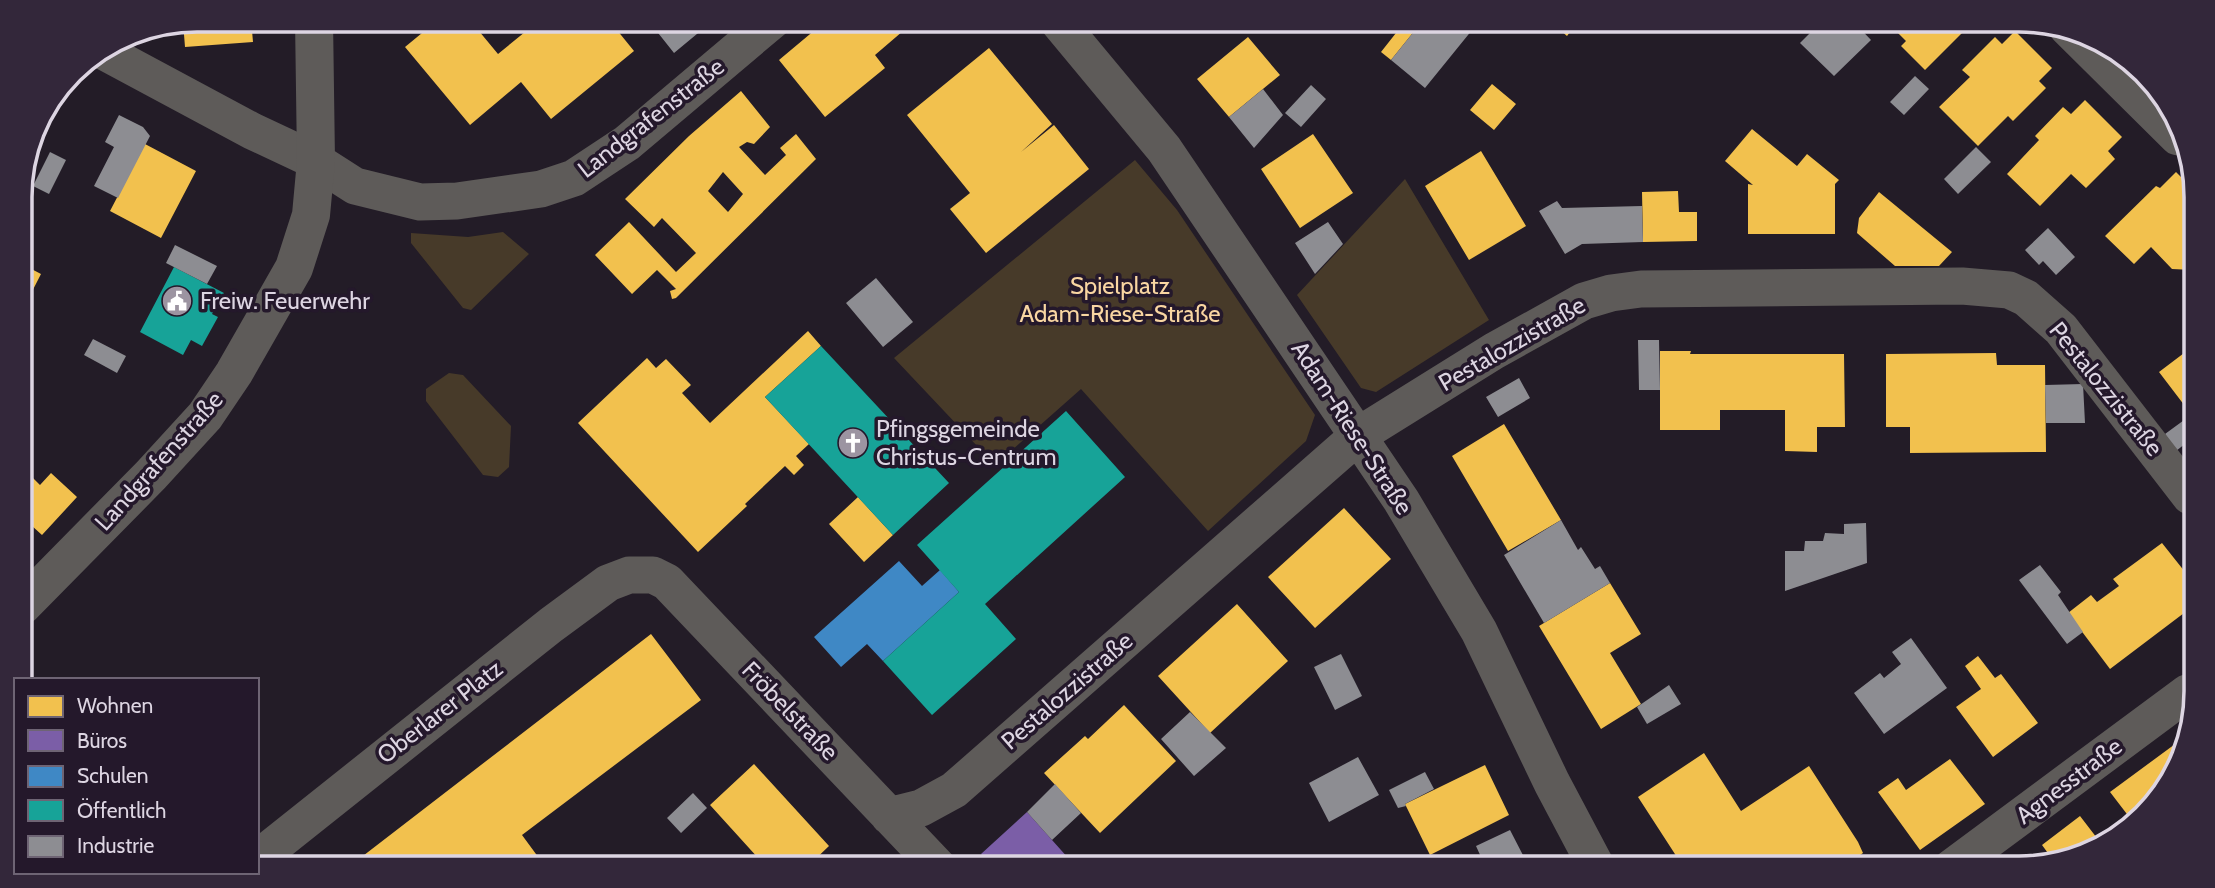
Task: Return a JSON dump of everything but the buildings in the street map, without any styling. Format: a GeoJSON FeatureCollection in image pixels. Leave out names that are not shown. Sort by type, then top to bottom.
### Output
{"type":"FeatureCollection","features":[{"type":"Feature","properties":{"kind":"street"},"geometry":{"type":"LineString","coordinates":[[111,56],[252,131],[316,161],[314,32]]}},
{"type":"Feature","properties":{"kind":"street","name":"Landgrafenstraße"},"geometry":{"type":"LineString","coordinates":[[32,596],[205,416],[234,373],[294,268],[311,215],[316,161],[355,186],[420,202],[457,201],[541,189],[573,178],[627,142],[758,32]]}},
{"type":"Feature","properties":{"kind":"street","name":"Adam-Riese-Straße"},"geometry":{"type":"LineString","coordinates":[[1067,32],[1164,149],[1401,500],[1479,631],[1590,856]]}},
{"type":"Feature","properties":{"kind":"street"},"geometry":{"type":"LineString","coordinates":[[2088,47],[2167,126]]}},
{"type":"Feature","properties":{"kind":"street","name":"Pestalozzistraße"},"geometry":{"type":"LineString","coordinates":[[889,816],[921,808],[954,789],[1359,435],[1494,351],[1584,301],[1611,293],[1703,287],[1962,286],[2009,290],[2026,298],[2046,314],[2079,350],[2184,488]]}},
{"type":"Feature","properties":{"kind":"street","name":"Fröbelstraße"},"geometry":{"type":"LineString","coordinates":[[629,575],[653,575],[667,582],[927,856]]}},
{"type":"Feature","properties":{"kind":"street","name":"Oberlarer Platz"},"geometry":{"type":"LineString","coordinates":[[261,856],[551,625],[608,583],[629,575]]}},
{"type":"Feature","properties":{"kind":"street","name":"Agnesstraße"},"geometry":{"type":"LineString","coordinates":[[1967,856],[2184,695]]}},
{"type":"Feature","properties":{"kind":"green space","name":"Spielplatz Adam-Riese-Straße"},"geometry":{"type":"Polygon","coordinates":[[[1135,160],[1177,210],[1315,415],[1306,441],[1208,531],[1081,389],[995,465],[894,358],[1135,160]]]}},
{"type":"Feature","properties":{"kind":"green space"},"geometry":{"type":"Polygon","coordinates":[[[1405,179],[1489,320],[1376,392],[1361,388],[1297,295],[1405,179]]]}},
{"type":"Feature","properties":{"kind":"green space"},"geometry":{"type":"Polygon","coordinates":[[[503,232],[529,254],[471,310],[463,308],[411,243],[411,233],[468,237],[503,232]]]}},
{"type":"Feature","properties":{"kind":"green space"},"geometry":{"type":"Polygon","coordinates":[[[449,373],[463,375],[511,426],[509,467],[498,477],[483,475],[426,401],[426,389],[449,373]]]}},
{"type":"Feature","properties":{"kind":"place","name":"Freiw. Feuerwehr"},"geometry":{"type":"Point","coordinates":[177,301]}},
{"type":"Feature","properties":{"kind":"place","name":"Pfingsgemeinde Christus-Centrum"},"geometry":{"type":"Point","coordinates":[853,443]}}]}
